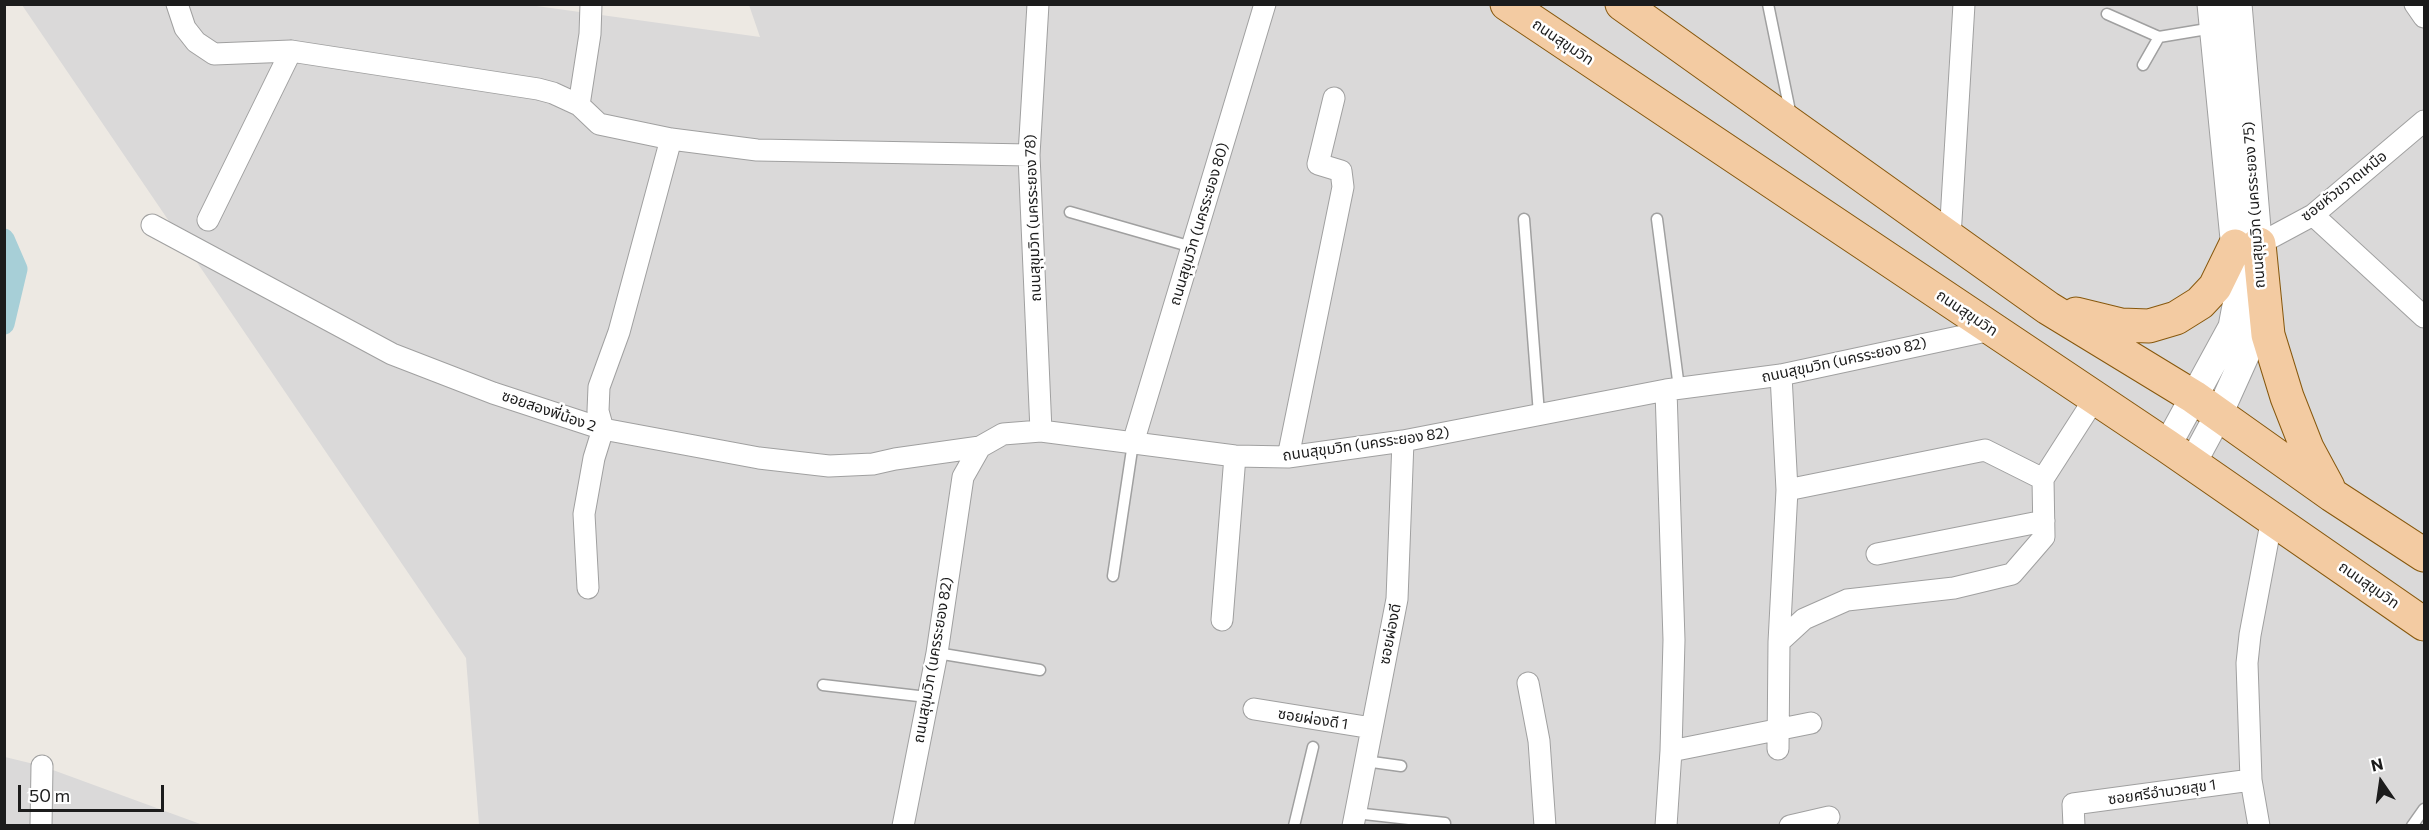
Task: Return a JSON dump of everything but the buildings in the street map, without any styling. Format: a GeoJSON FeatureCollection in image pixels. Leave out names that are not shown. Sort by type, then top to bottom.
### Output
{"type":"FeatureCollection","features":[{"type":"Feature","properties":{"kind":"main road","name":"ถนนสุขุมวิท"},"geometry":{"type":"LineString","coordinates":[[1507,4],[2095,398],[2424,624]]}},
{"type":"Feature","properties":{"kind":"main road"},"geometry":{"type":"LineString","coordinates":[[1622,4],[2048,308],[2206,406],[2332,495],[2424,555]]}},
{"type":"Feature","properties":{"kind":"main road"},"geometry":{"type":"LineString","coordinates":[[2048,308],[2121,325],[2149,326],[2176,318],[2200,303],[2247,245]]}},
{"type":"Feature","properties":{"kind":"main road"},"geometry":{"type":"LineString","coordinates":[[2247,245],[2268,335],[2287,397],[2307,448],[2332,495]]}},
{"type":"Feature","properties":{"kind":"street"},"geometry":{"type":"LineString","coordinates":[[177,4],[185,28],[196,42],[214,54],[291,51],[538,89],[579,105],[599,124],[671,139],[757,150],[1029,155]]}},
{"type":"Feature","properties":{"kind":"street"},"geometry":{"type":"LineString","coordinates":[[579,105],[590,34],[591,4]]}},
{"type":"Feature","properties":{"kind":"street","name":"ถนนสุขุมวิท (นครระยอง 78)"},"geometry":{"type":"LineString","coordinates":[[1038,4],[1029,155],[1041,431]]}},
{"type":"Feature","properties":{"kind":"street","name":"ถนนสุขุมวิท (นครระยอง 80)"},"geometry":{"type":"LineString","coordinates":[[1133,443],[1265,4]]}},
{"type":"Feature","properties":{"kind":"street"},"geometry":{"type":"LineString","coordinates":[[1950,237],[1964,4]]}},
{"type":"Feature","properties":{"kind":"street","name":"ถนนสุขุมวิท (นครระยอง 75)"},"geometry":{"type":"LineString","coordinates":[[2238,4],[2247,245]]}},
{"type":"Feature","properties":{"kind":"street"},"geometry":{"type":"LineString","coordinates":[[2415,4],[2424,17]]}},
{"type":"Feature","properties":{"kind":"street","name":"ถนนสุขุมวิท (นครระยอง 75)"},"geometry":{"type":"LineString","coordinates":[[2179,455],[2206,406],[2255,334],[2261,293],[2247,245],[2212,16]]}},
{"type":"Feature","properties":{"kind":"street"},"geometry":{"type":"LineString","coordinates":[[208,220],[291,51]]}},
{"type":"Feature","properties":{"kind":"street"},"geometry":{"type":"LineString","coordinates":[[1288,458],[1343,187],[1341,171],[1318,164],[1334,98]]}},
{"type":"Feature","properties":{"kind":"street","name":"ซอยหัวขวาดเหนือ"},"geometry":{"type":"LineString","coordinates":[[2247,245],[2313,215],[2422,128]]}},
{"type":"Feature","properties":{"kind":"street"},"geometry":{"type":"LineString","coordinates":[[588,588],[585,514],[594,458],[603,429],[598,411],[599,387],[619,332],[671,139]]}},
{"type":"Feature","properties":{"kind":"street"},"geometry":{"type":"LineString","coordinates":[[2313,215],[2424,317]]}},
{"type":"Feature","properties":{"kind":"street","name":"ซอยสองพี่น้อง 2"},"geometry":{"type":"LineString","coordinates":[[152,225],[393,354],[493,393],[603,429],[759,458],[817,466],[873,464],[981,447]]}},
{"type":"Feature","properties":{"kind":"street","name":"ถนนสุขุมวิท (นครระยอง 82)"},"geometry":{"type":"LineString","coordinates":[[903,825],[937,653],[963,477],[981,447],[1003,434],[1041,431],[1235,456],[1288,458],[1403,441],[1672,389],[1781,375],[1991,330]]}},
{"type":"Feature","properties":{"kind":"street"},"geometry":{"type":"LineString","coordinates":[[1778,739],[1779,642],[1787,490],[1781,375]]}},
{"type":"Feature","properties":{"kind":"street"},"geometry":{"type":"LineString","coordinates":[[1666,825],[1671,752],[1674,640],[1672,389]]}},
{"type":"Feature","properties":{"kind":"street"},"geometry":{"type":"LineString","coordinates":[[1779,642],[1804,619],[1847,600],[1954,588],[2012,574],[2044,537],[2043,479],[2095,398]]}},
{"type":"Feature","properties":{"kind":"street","name":"ซอยผ่องดี"},"geometry":{"type":"LineString","coordinates":[[1354,819],[1397,598],[1403,441]]}},
{"type":"Feature","properties":{"kind":"street"},"geometry":{"type":"LineString","coordinates":[[1787,490],[1985,450],[2043,479]]}},
{"type":"Feature","properties":{"kind":"street"},"geometry":{"type":"LineString","coordinates":[[1222,620],[1235,456]]}},
{"type":"Feature","properties":{"kind":"street"},"geometry":{"type":"LineString","coordinates":[[2259,825],[2251,780],[2248,649],[2272,518]]}},
{"type":"Feature","properties":{"kind":"street"},"geometry":{"type":"LineString","coordinates":[[1876,554],[2044,521]]}},
{"type":"Feature","properties":{"kind":"street"},"geometry":{"type":"LineString","coordinates":[[1528,683],[1539,741],[1545,825]]}},
{"type":"Feature","properties":{"kind":"street","name":"ซอยผ่องดี 1"},"geometry":{"type":"LineString","coordinates":[[1254,709],[1372,728]]}},
{"type":"Feature","properties":{"kind":"street"},"geometry":{"type":"LineString","coordinates":[[1671,752],[1778,739],[1810,723]]}},
{"type":"Feature","properties":{"kind":"street"},"geometry":{"type":"LineString","coordinates":[[40,825],[42,766]]}},
{"type":"Feature","properties":{"kind":"street","name":"ซอยศรีอำนวยสุข 1"},"geometry":{"type":"LineString","coordinates":[[2074,825],[2073,804],[2251,780]]}},
{"type":"Feature","properties":{"kind":"street"},"geometry":{"type":"LineString","coordinates":[[1790,825],[1829,818]]}},
{"type":"Feature","properties":{"kind":"lane"},"geometry":{"type":"LineString","coordinates":[[1768,4],[1793,126]]}},
{"type":"Feature","properties":{"kind":"lane"},"geometry":{"type":"LineString","coordinates":[[2108,14],[2159,36]]}},
{"type":"Feature","properties":{"kind":"lane"},"geometry":{"type":"LineString","coordinates":[[2143,65],[2159,36],[2212,16]]}},
{"type":"Feature","properties":{"kind":"lane"},"geometry":{"type":"LineString","coordinates":[[1070,212],[1192,247]]}},
{"type":"Feature","properties":{"kind":"lane"},"geometry":{"type":"LineString","coordinates":[[1524,219],[1539,414]]}},
{"type":"Feature","properties":{"kind":"lane"},"geometry":{"type":"LineString","coordinates":[[1657,219],[1672,389]]}},
{"type":"Feature","properties":{"kind":"lane"},"geometry":{"type":"LineString","coordinates":[[1113,576],[1133,443]]}},
{"type":"Feature","properties":{"kind":"lane"},"geometry":{"type":"LineString","coordinates":[[937,653],[1040,670]]}},
{"type":"Feature","properties":{"kind":"lane"},"geometry":{"type":"LineString","coordinates":[[823,686],[927,697]]}},
{"type":"Feature","properties":{"kind":"lane"},"geometry":{"type":"LineString","coordinates":[[1294,825],[1313,747]]}},
{"type":"Feature","properties":{"kind":"lane"},"geometry":{"type":"LineString","coordinates":[[1365,761],[1401,766]]}},
{"type":"Feature","properties":{"kind":"lane"},"geometry":{"type":"LineString","coordinates":[[2412,825],[2424,809]]}},
{"type":"Feature","properties":{"kind":"lane"},"geometry":{"type":"LineString","coordinates":[[1354,819],[1445,823]]}},
{"type":"Feature","properties":{"kind":"shaded area"},"geometry":{"type":"Polygon","coordinates":[[[522,4],[760,37],[749,5],[2424,5],[2424,825],[479,825],[466,658],[22,5],[522,4]]]}},
{"type":"Feature","properties":{"kind":"shaded area"},"geometry":{"type":"Polygon","coordinates":[[[5,757],[42,766],[203,825],[5,826],[5,757]]]}},
{"type":"Feature","properties":{"kind":"waterway"},"geometry":{"type":"LineString","coordinates":[[4,239],[17,269],[4,324]]}}]}
